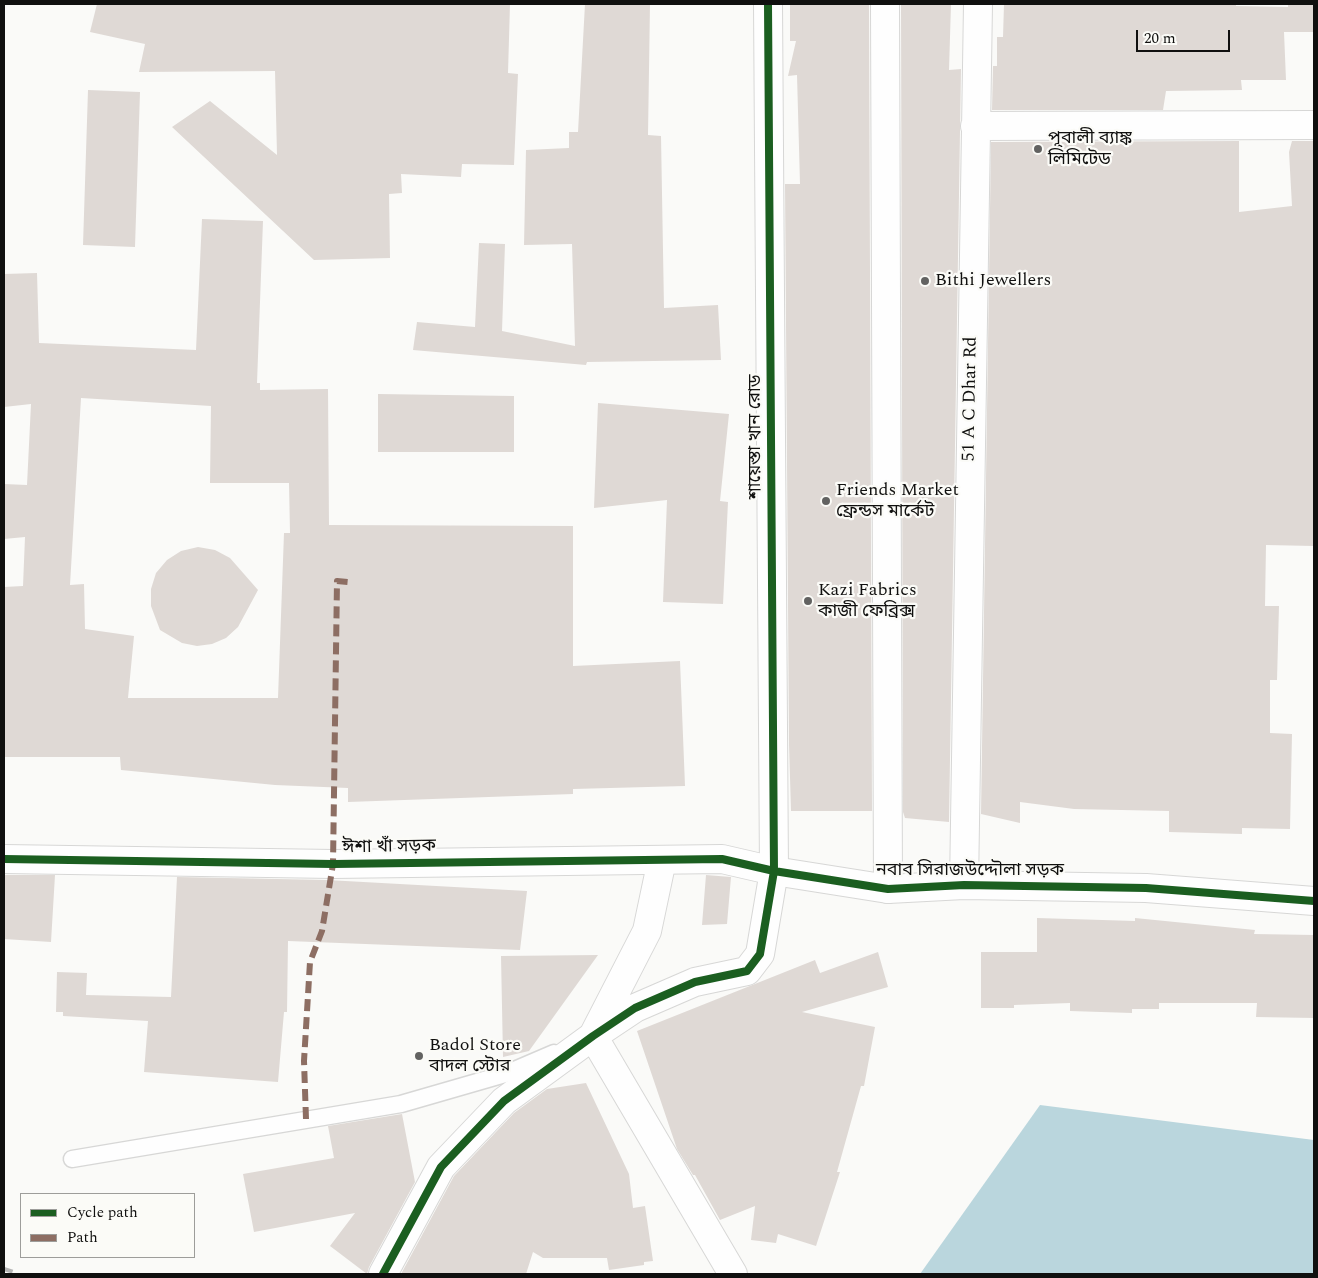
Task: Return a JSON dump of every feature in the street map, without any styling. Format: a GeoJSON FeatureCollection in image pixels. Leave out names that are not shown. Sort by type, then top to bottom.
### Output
{"type":"FeatureCollection","features":[{"type":"Feature","properties":{"kind":"street","name":"শায়েস্তা খান রোড"},"geometry":{"type":"LineString","coordinates":[[768,4],[774,871]]}},
{"type":"Feature","properties":{"kind":"street"},"geometry":{"type":"LineString","coordinates":[[885,4],[888,890]]}},
{"type":"Feature","properties":{"kind":"street","name":"51 A C Dhar Rd"},"geometry":{"type":"LineString","coordinates":[[964,885],[978,4]]}},
{"type":"Feature","properties":{"kind":"street"},"geometry":{"type":"LineString","coordinates":[[975,126],[1314,125]]}},
{"type":"Feature","properties":{"kind":"street","name":"ঈশা খাঁ সড়ক"},"geometry":{"type":"LineString","coordinates":[[4,859],[333,864],[722,859],[774,871]]}},
{"type":"Feature","properties":{"kind":"street"},"geometry":{"type":"LineString","coordinates":[[593,1036],[647,931],[662,860]]}},
{"type":"Feature","properties":{"kind":"street","name":"নবাব সিরাজউদ্দৌলা সড়ক"},"geometry":{"type":"LineString","coordinates":[[774,871],[888,890],[964,885],[1154,888],[1314,901]]}},
{"type":"Feature","properties":{"kind":"street"},"geometry":{"type":"LineString","coordinates":[[383,1274],[441,1167],[504,1101],[635,1008],[695,982],[747,971],[760,954],[774,871]]}},
{"type":"Feature","properties":{"kind":"street"},"geometry":{"type":"LineString","coordinates":[[593,1036],[733,1274]]}},
{"type":"Feature","properties":{"kind":"lane"},"geometry":{"type":"LineString","coordinates":[[72,1159],[401,1104],[506,1074],[593,1036]]}},
{"type":"Feature","properties":{"kind":"water"},"geometry":{"type":"Polygon","coordinates":[[[1040,1105],[1314,1140],[1314,1274],[920,1274],[1040,1105]]]}},
{"type":"Feature","properties":{"kind":"building"},"geometry":{"type":"Polygon","coordinates":[[[97,4],[510,4],[508,73],[518,74],[514,165],[462,164],[461,177],[401,174],[402,193],[389,194],[390,258],[314,260],[172,127],[210,101],[277,155],[275,71],[139,72],[145,44],[90,32],[97,4]]]}},
{"type":"Feature","properties":{"kind":"building"},"geometry":{"type":"Polygon","coordinates":[[[585,4],[650,4],[648,135],[661,136],[664,308],[718,305],[721,360],[587,362],[586,365],[413,350],[417,322],[475,327],[479,243],[505,244],[502,331],[575,346],[572,244],[524,245],[526,150],[569,148],[569,132],[578,132],[585,4]]]}},
{"type":"Feature","properties":{"kind":"building"},"geometry":{"type":"Polygon","coordinates":[[[790,4],[869,4],[872,811],[791,811],[785,184],[800,184],[797,75],[788,76],[796,41],[790,41],[790,4]]]}},
{"type":"Feature","properties":{"kind":"building"},"geometry":{"type":"Polygon","coordinates":[[[901,4],[951,4],[949,70],[961,69],[949,822],[905,818],[903,812],[901,4]]]}},
{"type":"Feature","properties":{"kind":"building"},"geometry":{"type":"Polygon","coordinates":[[[1004,4],[1236,4],[1236,6],[1288,7],[1288,4],[1314,4],[1314,32],[1284,32],[1286,80],[1241,80],[1242,90],[1166,91],[1163,110],[992,110],[993,66],[997,66],[997,37],[1003,37],[1004,4]]]}},
{"type":"Feature","properties":{"kind":"building"},"geometry":{"type":"Polygon","coordinates":[[[88,90],[140,92],[135,247],[83,245],[88,90]]]}},
{"type":"Feature","properties":{"kind":"building"},"geometry":{"type":"Polygon","coordinates":[[[1239,141],[1239,212],[1292,206],[1289,152],[1292,141],[1314,141],[1314,546],[1266,545],[1265,606],[1279,606],[1277,680],[1270,680],[1270,733],[1292,734],[1290,829],[1242,828],[1242,834],[1169,832],[1169,811],[1074,809],[1020,802],[1020,823],[981,814],[991,142],[1239,141]]]}},
{"type":"Feature","properties":{"kind":"building"},"geometry":{"type":"Polygon","coordinates":[[[202,219],[263,221],[257,383],[260,383],[260,390],[328,389],[329,525],[573,526],[573,666],[680,661],[685,786],[573,789],[573,794],[348,802],[348,788],[275,785],[121,770],[120,757],[4,757],[4,587],[23,586],[25,537],[4,539],[4,484],[27,485],[31,404],[4,407],[4,274],[37,273],[39,343],[196,350],[202,219]],[[81,398],[70,585],[84,584],[85,629],[134,636],[128,698],[278,698],[284,533],[290,533],[289,483],[210,483],[211,406],[81,398]]]}},
{"type":"Feature","properties":{"kind":"building"},"geometry":{"type":"Polygon","coordinates":[[[378,394],[514,396],[514,452],[378,452],[378,394]]]}},
{"type":"Feature","properties":{"kind":"building"},"geometry":{"type":"Polygon","coordinates":[[[598,403],[729,414],[720,501],[728,502],[723,604],[663,602],[667,500],[594,508],[598,403]]]}},
{"type":"Feature","properties":{"kind":"building"},"geometry":{"type":"Polygon","coordinates":[[[198,547],[215,550],[230,558],[258,590],[238,627],[226,638],[212,644],[197,646],[182,643],[160,630],[151,606],[151,589],[156,573],[167,560],[181,551],[198,547]]]}},
{"type":"Feature","properties":{"kind":"building"},"geometry":{"type":"Polygon","coordinates":[[[4,875],[55,875],[51,942],[4,939],[4,875]]]}},
{"type":"Feature","properties":{"kind":"building"},"geometry":{"type":"Polygon","coordinates":[[[706,875],[731,877],[727,924],[702,925],[706,875]]]}},
{"type":"Feature","properties":{"kind":"building"},"geometry":{"type":"Polygon","coordinates":[[[177,877],[327,880],[527,891],[520,950],[288,941],[287,1012],[284,1012],[278,1082],[144,1072],[148,1021],[63,1016],[63,1012],[56,1012],[57,972],[87,973],[86,995],[171,997],[177,877]]]}},
{"type":"Feature","properties":{"kind":"building"},"geometry":{"type":"Polygon","coordinates":[[[1037,918],[1135,921],[1135,918],[1255,930],[1254,934],[1314,935],[1314,1018],[1256,1017],[1257,1003],[1159,1003],[1159,1009],[1132,1009],[1132,1013],[1070,1011],[1070,1003],[1014,1005],[1014,1008],[981,1008],[981,952],[1037,952],[1037,918]]]}},
{"type":"Feature","properties":{"kind":"building"},"geometry":{"type":"Polygon","coordinates":[[[878,952],[888,987],[802,1012],[875,1027],[864,1086],[861,1086],[837,1172],[840,1172],[816,1246],[778,1234],[776,1243],[751,1240],[755,1206],[720,1220],[695,1175],[693,1175],[677,1149],[637,1031],[815,960],[820,973],[878,952]]]}},
{"type":"Feature","properties":{"kind":"building"},"geometry":{"type":"Polygon","coordinates":[[[598,955],[529,1051],[503,1057],[501,956],[598,955]]]}},
{"type":"Feature","properties":{"kind":"building"},"geometry":{"type":"Polygon","coordinates":[[[586,1083],[629,1174],[633,1208],[645,1206],[653,1261],[644,1262],[644,1265],[609,1270],[607,1258],[543,1258],[533,1252],[526,1274],[401,1274],[454,1176],[514,1113],[547,1089],[586,1083]]]}},
{"type":"Feature","properties":{"kind":"building"},"geometry":{"type":"Polygon","coordinates":[[[402,1114],[415,1182],[367,1274],[330,1246],[355,1213],[254,1232],[243,1174],[334,1158],[328,1126],[402,1114]]]}},
{"type":"Feature","properties":{"kind":"railway"},"geometry":{"type":"LineString","coordinates":[[4,1269],[20,1274]]}},
{"type":"Feature","properties":{"kind":"marked path"},"geometry":{"type":"LineString","coordinates":[[306,1119],[304,1061],[310,962],[322,931],[333,864],[337,581],[348,582]]}},
{"type":"Feature","properties":{"kind":"cycle path"},"geometry":{"type":"LineString","coordinates":[[383,1274],[441,1167],[504,1101],[635,1008],[695,982],[747,971],[760,954],[774,871],[768,4]]}},
{"type":"Feature","properties":{"kind":"cycle path"},"geometry":{"type":"LineString","coordinates":[[4,859],[333,864],[722,859],[774,871],[888,889],[964,885],[1146,888],[1314,901]]}},
{"type":"Feature","properties":{"kind":"place","name":"পূবালী ব্যাঙ্ক লিমিটেড"},"geometry":{"type":"Point","coordinates":[1038,149]}},
{"type":"Feature","properties":{"kind":"place","name":"Bithi Jewellers"},"geometry":{"type":"Point","coordinates":[925,281]}},
{"type":"Feature","properties":{"kind":"place","name":"Friends Market ফ্রেন্ডস মার্কেট"},"geometry":{"type":"Point","coordinates":[826,501]}},
{"type":"Feature","properties":{"kind":"place","name":"Kazi Fabrics কাজী ফেব্রিক্স"},"geometry":{"type":"Point","coordinates":[808,601]}},
{"type":"Feature","properties":{"kind":"place","name":"Badol Store বাদল স্টোর"},"geometry":{"type":"Point","coordinates":[419,1056]}}]}
